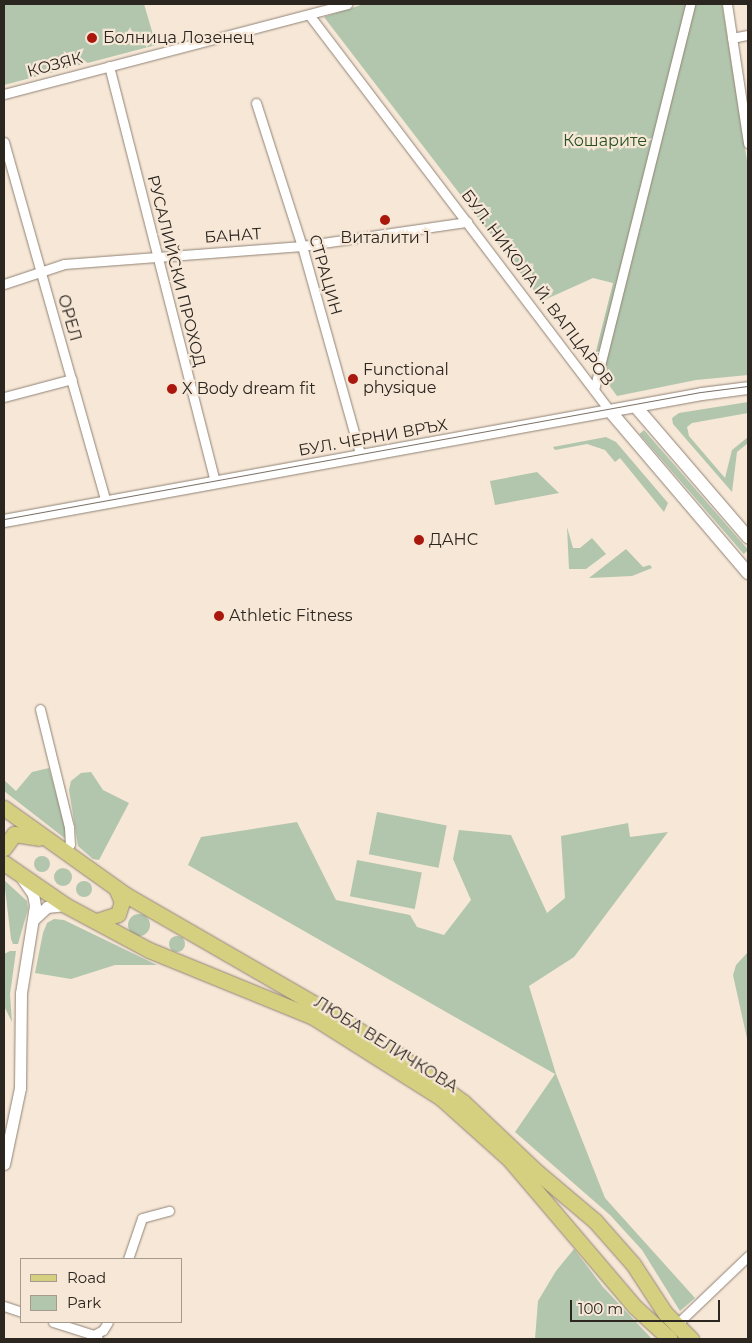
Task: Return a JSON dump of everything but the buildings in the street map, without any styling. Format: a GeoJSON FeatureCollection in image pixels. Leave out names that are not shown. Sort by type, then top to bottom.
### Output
{"type":"FeatureCollection","features":[{"type":"Feature","properties":{"kind":"main road","name":"БУЛ. ЧЕРНИ ВРЪХ"},"geometry":{"type":"LineString","coordinates":[[4,522],[610,411],[748,388]]}},
{"type":"Feature","properties":{"kind":"main road"},"geometry":{"type":"LineString","coordinates":[[636,407],[748,538]]}},
{"type":"Feature","properties":{"kind":"main road","name":"БУЛ. НИКОЛА Й. ВАПЦАРОВ"},"geometry":{"type":"LineString","coordinates":[[610,411],[748,573]]}},
{"type":"Feature","properties":{"kind":"main road","name":"ЛЮБА ВЕЛИЧКОВА"},"geometry":{"type":"LineString","coordinates":[[4,808],[45,840],[116,888],[187,932],[344,1021],[433,1079],[482,1119],[617,1244],[652,1294],[673,1332]]}},
{"type":"Feature","properties":{"kind":"main road"},"geometry":{"type":"LineString","coordinates":[[17,872],[4,849],[10,836],[17,834],[45,840]]}},
{"type":"Feature","properties":{"kind":"main road","name":"ЛЮБА ВЕЛИЧКОВА"},"geometry":{"type":"LineString","coordinates":[[4,863],[65,905],[149,950],[313,1017],[441,1098],[509,1159],[635,1307],[673,1332]]}},
{"type":"Feature","properties":{"kind":"main road"},"geometry":{"type":"LineString","coordinates":[[96,921],[118,914],[122,902],[116,888]]}},
{"type":"Feature","properties":{"kind":"main road"},"geometry":{"type":"LineString","coordinates":[[597,1262],[595,1255],[599,1246],[610,1241],[617,1244]]}},
{"type":"Feature","properties":{"kind":"main road"},"geometry":{"type":"LineString","coordinates":[[635,1307],[649,1308],[652,1294]]}},
{"type":"Feature","properties":{"kind":"main road"},"geometry":{"type":"LineString","coordinates":[[673,1332],[691,1339]]}},
{"type":"Feature","properties":{"kind":"street","name":"КОЗЯК"},"geometry":{"type":"LineString","coordinates":[[4,94],[310,16],[347,4]]}},
{"type":"Feature","properties":{"kind":"street"},"geometry":{"type":"LineString","coordinates":[[594,390],[690,4]]}},
{"type":"Feature","properties":{"kind":"street"},"geometry":{"type":"LineString","coordinates":[[727,4],[748,143]]}},
{"type":"Feature","properties":{"kind":"street","name":"БУЛ. НИКОЛА Й. ВАПЦАРОВ"},"geometry":{"type":"LineString","coordinates":[[310,16],[610,411]]}},
{"type":"Feature","properties":{"kind":"street"},"geometry":{"type":"LineString","coordinates":[[732,38],[748,35]]}},
{"type":"Feature","properties":{"kind":"street","name":"РУСАЛИЙСКИ ПРОХОД"},"geometry":{"type":"LineString","coordinates":[[109,66],[215,483]]}},
{"type":"Feature","properties":{"kind":"street","name":"СТРАЦИН"},"geometry":{"type":"LineString","coordinates":[[256,103],[302,246],[361,457]]}},
{"type":"Feature","properties":{"kind":"street","name":"ОРЕЛ"},"geometry":{"type":"LineString","coordinates":[[4,142],[106,503]]}},
{"type":"Feature","properties":{"kind":"street","name":"БАНАТ"},"geometry":{"type":"LineString","coordinates":[[4,284],[64,264],[302,246],[467,222]]}},
{"type":"Feature","properties":{"kind":"street"},"geometry":{"type":"LineString","coordinates":[[4,397],[72,379]]}},
{"type":"Feature","properties":{"kind":"street"},"geometry":{"type":"LineString","coordinates":[[40,709],[69,827],[70,844],[65,854]]}},
{"type":"Feature","properties":{"kind":"street"},"geometry":{"type":"LineString","coordinates":[[4,1160],[20,1088],[21,985],[34,920],[33,894],[17,872]]}},
{"type":"Feature","properties":{"kind":"street"},"geometry":{"type":"LineString","coordinates":[[34,920],[48,907],[65,905]]}},
{"type":"Feature","properties":{"kind":"street"},"geometry":{"type":"LineString","coordinates":[[128,1258],[142,1218],[169,1211]]}},
{"type":"Feature","properties":{"kind":"street"},"geometry":{"type":"LineString","coordinates":[[673,1332],[748,1256]]}},
{"type":"Feature","properties":{"kind":"street"},"geometry":{"type":"LineString","coordinates":[[4,1306],[20,1312]]}},
{"type":"Feature","properties":{"kind":"street"},"geometry":{"type":"LineString","coordinates":[[56,1323],[96,1337],[107,1323]]}},
{"type":"Feature","properties":{"kind":"green space","name":"Болница Лозенец"},"geometry":{"type":"Polygon","coordinates":[[[4,4],[144,4],[156,45],[4,85],[4,4]]]}},
{"type":"Feature","properties":{"kind":"green space","name":"Кошарите"},"geometry":{"type":"Polygon","coordinates":[[[364,4],[722,4],[748,167],[748,375],[696,380],[617,396],[593,363],[613,283],[593,278],[542,301],[324,17],[364,4]]]}},
{"type":"Feature","properties":{"kind":"green space"},"geometry":{"type":"Polygon","coordinates":[[[748,402],[748,413],[692,423],[687,427],[689,436],[725,478],[732,450],[748,437],[748,443],[737,452],[732,492],[673,424],[672,418],[679,413],[748,402]]]}},
{"type":"Feature","properties":{"kind":"green space"},"geometry":{"type":"Polygon","coordinates":[[[644,430],[748,550],[744,554],[639,434],[644,430]]]}},
{"type":"Feature","properties":{"kind":"green space"},"geometry":{"type":"Polygon","coordinates":[[[606,437],[616,442],[668,503],[664,512],[620,458],[615,462],[605,450],[587,444],[555,450],[553,447],[606,437]]]}},
{"type":"Feature","properties":{"kind":"green space"},"geometry":{"type":"Polygon","coordinates":[[[537,472],[559,493],[495,505],[490,481],[537,472]]]}},
{"type":"Feature","properties":{"kind":"green space"},"geometry":{"type":"Polygon","coordinates":[[[567,527],[573,548],[580,548],[592,538],[606,554],[586,569],[569,569],[567,527]]]}},
{"type":"Feature","properties":{"kind":"green space"},"geometry":{"type":"Polygon","coordinates":[[[626,549],[643,567],[650,565],[652,568],[632,576],[589,578],[626,549]]]}},
{"type":"Feature","properties":{"kind":"green space"},"geometry":{"type":"Polygon","coordinates":[[[49,768],[67,840],[4,791],[4,780],[16,791],[32,772],[49,768]]]}},
{"type":"Feature","properties":{"kind":"green space"},"geometry":{"type":"Polygon","coordinates":[[[91,772],[103,790],[129,803],[99,860],[93,859],[78,846],[69,790],[71,781],[81,773],[91,772]]]}},
{"type":"Feature","properties":{"kind":"green space"},"geometry":{"type":"Polygon","coordinates":[[[377,812],[447,826],[438,868],[369,854],[377,812]]]}},
{"type":"Feature","properties":{"kind":"green space"},"geometry":{"type":"Polygon","coordinates":[[[297,822],[336,900],[410,915],[417,927],[444,935],[471,900],[453,859],[459,830],[511,835],[547,913],[565,898],[561,836],[628,823],[630,837],[668,832],[574,957],[529,986],[556,1074],[605,1198],[695,1298],[680,1311],[642,1250],[610,1215],[515,1132],[555,1074],[188,865],[201,837],[297,822]]]}},
{"type":"Feature","properties":{"kind":"green space"},"geometry":{"type":"Polygon","coordinates":[[[42,856],[48,858],[50,864],[48,870],[42,872],[36,870],[34,864],[36,858],[42,856]]]}},
{"type":"Feature","properties":{"kind":"green space"},"geometry":{"type":"Polygon","coordinates":[[[357,860],[422,873],[415,909],[350,896],[357,860]]]}},
{"type":"Feature","properties":{"kind":"green space"},"geometry":{"type":"Polygon","coordinates":[[[59,868],[67,868],[72,873],[70,884],[59,886],[54,881],[54,873],[59,868]]]}},
{"type":"Feature","properties":{"kind":"green space"},"geometry":{"type":"Polygon","coordinates":[[[4,880],[27,901],[28,909],[18,944],[13,944],[11,939],[4,880]]]}},
{"type":"Feature","properties":{"kind":"green space"},"geometry":{"type":"Polygon","coordinates":[[[84,881],[90,883],[92,889],[90,895],[84,897],[78,895],[76,889],[78,883],[84,881]]]}},
{"type":"Feature","properties":{"kind":"green space"},"geometry":{"type":"Polygon","coordinates":[[[139,914],[147,917],[150,925],[147,933],[139,936],[131,933],[128,925],[131,917],[139,914]]]}},
{"type":"Feature","properties":{"kind":"green space"},"geometry":{"type":"Polygon","coordinates":[[[54,919],[64,920],[157,965],[115,965],[71,979],[35,973],[43,933],[47,923],[54,919]]]}},
{"type":"Feature","properties":{"kind":"green space"},"geometry":{"type":"Polygon","coordinates":[[[174,936],[180,936],[185,941],[183,950],[174,952],[169,947],[169,941],[174,936]]]}},
{"type":"Feature","properties":{"kind":"green space"},"geometry":{"type":"Polygon","coordinates":[[[16,951],[10,994],[12,1022],[4,1006],[4,954],[16,951]]]}},
{"type":"Feature","properties":{"kind":"green space"},"geometry":{"type":"Polygon","coordinates":[[[748,952],[748,1043],[733,975],[736,965],[748,952]]]}},
{"type":"Feature","properties":{"kind":"green space"},"geometry":{"type":"Polygon","coordinates":[[[574,1249],[603,1287],[652,1339],[535,1339],[538,1301],[556,1271],[574,1249]]]}},
{"type":"Feature","properties":{"kind":"tram line"},"geometry":{"type":"LineString","coordinates":[[4,519],[701,392],[748,386]]}},
{"type":"Feature","properties":{"kind":"place","name":"Болница Лозенец"},"geometry":{"type":"Point","coordinates":[92,38]}},
{"type":"Feature","properties":{"kind":"place","name":"Виталити 1"},"geometry":{"type":"Point","coordinates":[385,220]}},
{"type":"Feature","properties":{"kind":"place","name":"Functional physique"},"geometry":{"type":"Point","coordinates":[353,379]}},
{"type":"Feature","properties":{"kind":"place","name":"X Body dream fit"},"geometry":{"type":"Point","coordinates":[172,389]}},
{"type":"Feature","properties":{"kind":"place","name":"ДАНС"},"geometry":{"type":"Point","coordinates":[419,540]}},
{"type":"Feature","properties":{"kind":"place","name":"Athletic Fitness"},"geometry":{"type":"Point","coordinates":[219,616]}}]}
